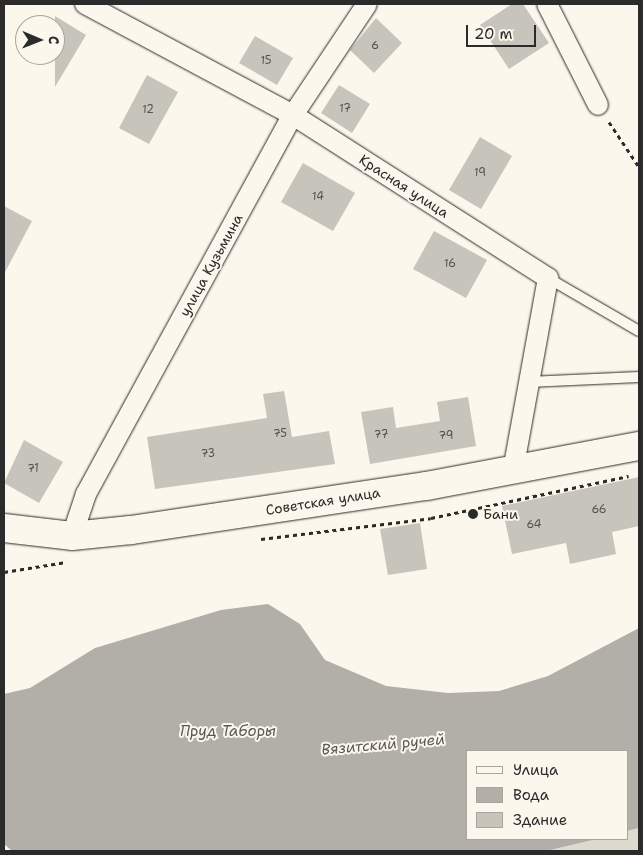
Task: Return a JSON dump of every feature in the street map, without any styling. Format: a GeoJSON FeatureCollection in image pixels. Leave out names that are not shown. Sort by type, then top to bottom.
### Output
{"type":"FeatureCollection","features":[{"type":"Feature","properties":{"kind":"main road","name":"Советская улица"},"geometry":{"type":"LineString","coordinates":[[4,528],[72,536],[513,471],[639,446]]}},
{"type":"Feature","properties":{"kind":"street","name":"Красная улица"},"geometry":{"type":"LineString","coordinates":[[85,4],[293,115],[548,278]]}},
{"type":"Feature","properties":{"kind":"street","name":"улица Кузьмина"},"geometry":{"type":"LineString","coordinates":[[72,536],[86,494],[293,115],[367,4]]}},
{"type":"Feature","properties":{"kind":"street"},"geometry":{"type":"LineString","coordinates":[[547,4],[598,105]]}},
{"type":"Feature","properties":{"kind":"street"},"geometry":{"type":"LineString","coordinates":[[513,471],[527,382],[548,278]]}},
{"type":"Feature","properties":{"kind":"lane"},"geometry":{"type":"LineString","coordinates":[[548,278],[639,331]]}},
{"type":"Feature","properties":{"kind":"lane"},"geometry":{"type":"LineString","coordinates":[[527,382],[639,377]]}},
{"type":"Feature","properties":{"kind":"path"},"geometry":{"type":"LineString","coordinates":[[598,105],[639,167]]}},
{"type":"Feature","properties":{"kind":"shaded area"},"geometry":{"type":"Polygon","coordinates":[[[639,828],[639,851],[546,851],[593,840],[628,840],[628,831],[639,828]]]}},
{"type":"Feature","properties":{"kind":"water","name":"Пруд Таборы"},"geometry":{"type":"Polygon","coordinates":[[[268,604],[300,624],[325,660],[386,686],[448,693],[499,691],[548,676],[639,628],[639,828],[628,831],[628,750],[466,750],[466,840],[593,840],[546,851],[12,851],[4,844],[4,694],[30,688],[95,648],[221,610],[268,604]]]}},
{"type":"Feature","properties":{"kind":"building"},"geometry":{"type":"Polygon","coordinates":[[[512,4],[523,4],[549,43],[509,69],[480,25],[512,4]]]}},
{"type":"Feature","properties":{"kind":"building"},"geometry":{"type":"Polygon","coordinates":[[[376,18],[402,43],[374,73],[350,50],[376,18]]]}},
{"type":"Feature","properties":{"kind":"building"},"geometry":{"type":"Polygon","coordinates":[[[65,22],[86,35],[55,87],[55,65],[65,65],[65,22]]]}},
{"type":"Feature","properties":{"kind":"building"},"geometry":{"type":"Polygon","coordinates":[[[255,36],[293,58],[277,85],[239,63],[255,36]]]}},
{"type":"Feature","properties":{"kind":"building"},"geometry":{"type":"Polygon","coordinates":[[[147,75],[178,92],[149,144],[119,128],[147,75]]]}},
{"type":"Feature","properties":{"kind":"building"},"geometry":{"type":"Polygon","coordinates":[[[339,85],[370,104],[352,133],[321,113],[339,85]]]}},
{"type":"Feature","properties":{"kind":"building"},"geometry":{"type":"Polygon","coordinates":[[[480,137],[512,156],[481,209],[449,190],[480,137]]]}},
{"type":"Feature","properties":{"kind":"building"},"geometry":{"type":"Polygon","coordinates":[[[303,163],[355,193],[333,231],[281,202],[303,163]]]}},
{"type":"Feature","properties":{"kind":"building"},"geometry":{"type":"Polygon","coordinates":[[[4,206],[32,221],[4,274],[4,206]]]}},
{"type":"Feature","properties":{"kind":"building"},"geometry":{"type":"Polygon","coordinates":[[[434,231],[487,260],[466,298],[413,269],[434,231]]]}},
{"type":"Feature","properties":{"kind":"building"},"geometry":{"type":"Polygon","coordinates":[[[284,391],[292,437],[329,431],[335,464],[155,489],[147,437],[267,418],[263,394],[284,391]]]}},
{"type":"Feature","properties":{"kind":"building"},"geometry":{"type":"Polygon","coordinates":[[[468,397],[476,446],[370,464],[361,412],[393,407],[396,428],[440,421],[437,402],[468,397]]]}},
{"type":"Feature","properties":{"kind":"building"},"geometry":{"type":"Polygon","coordinates":[[[24,440],[63,462],[39,503],[4,483],[24,440]]]}},
{"type":"Feature","properties":{"kind":"building"},"geometry":{"type":"Polygon","coordinates":[[[639,477],[639,526],[612,532],[616,554],[570,564],[566,543],[512,554],[502,506],[639,477]]]}},
{"type":"Feature","properties":{"kind":"building"},"geometry":{"type":"Polygon","coordinates":[[[420,523],[427,569],[388,575],[380,529],[420,523]]]}},
{"type":"Feature","properties":{"kind":"place","name":"Бани"},"geometry":{"type":"Point","coordinates":[473,514]}},
{"type":"Feature","properties":{"kind":"water label","name":"Вязитский ручей"},"geometry":{"type":"Point","coordinates":[383,745]}}]}
